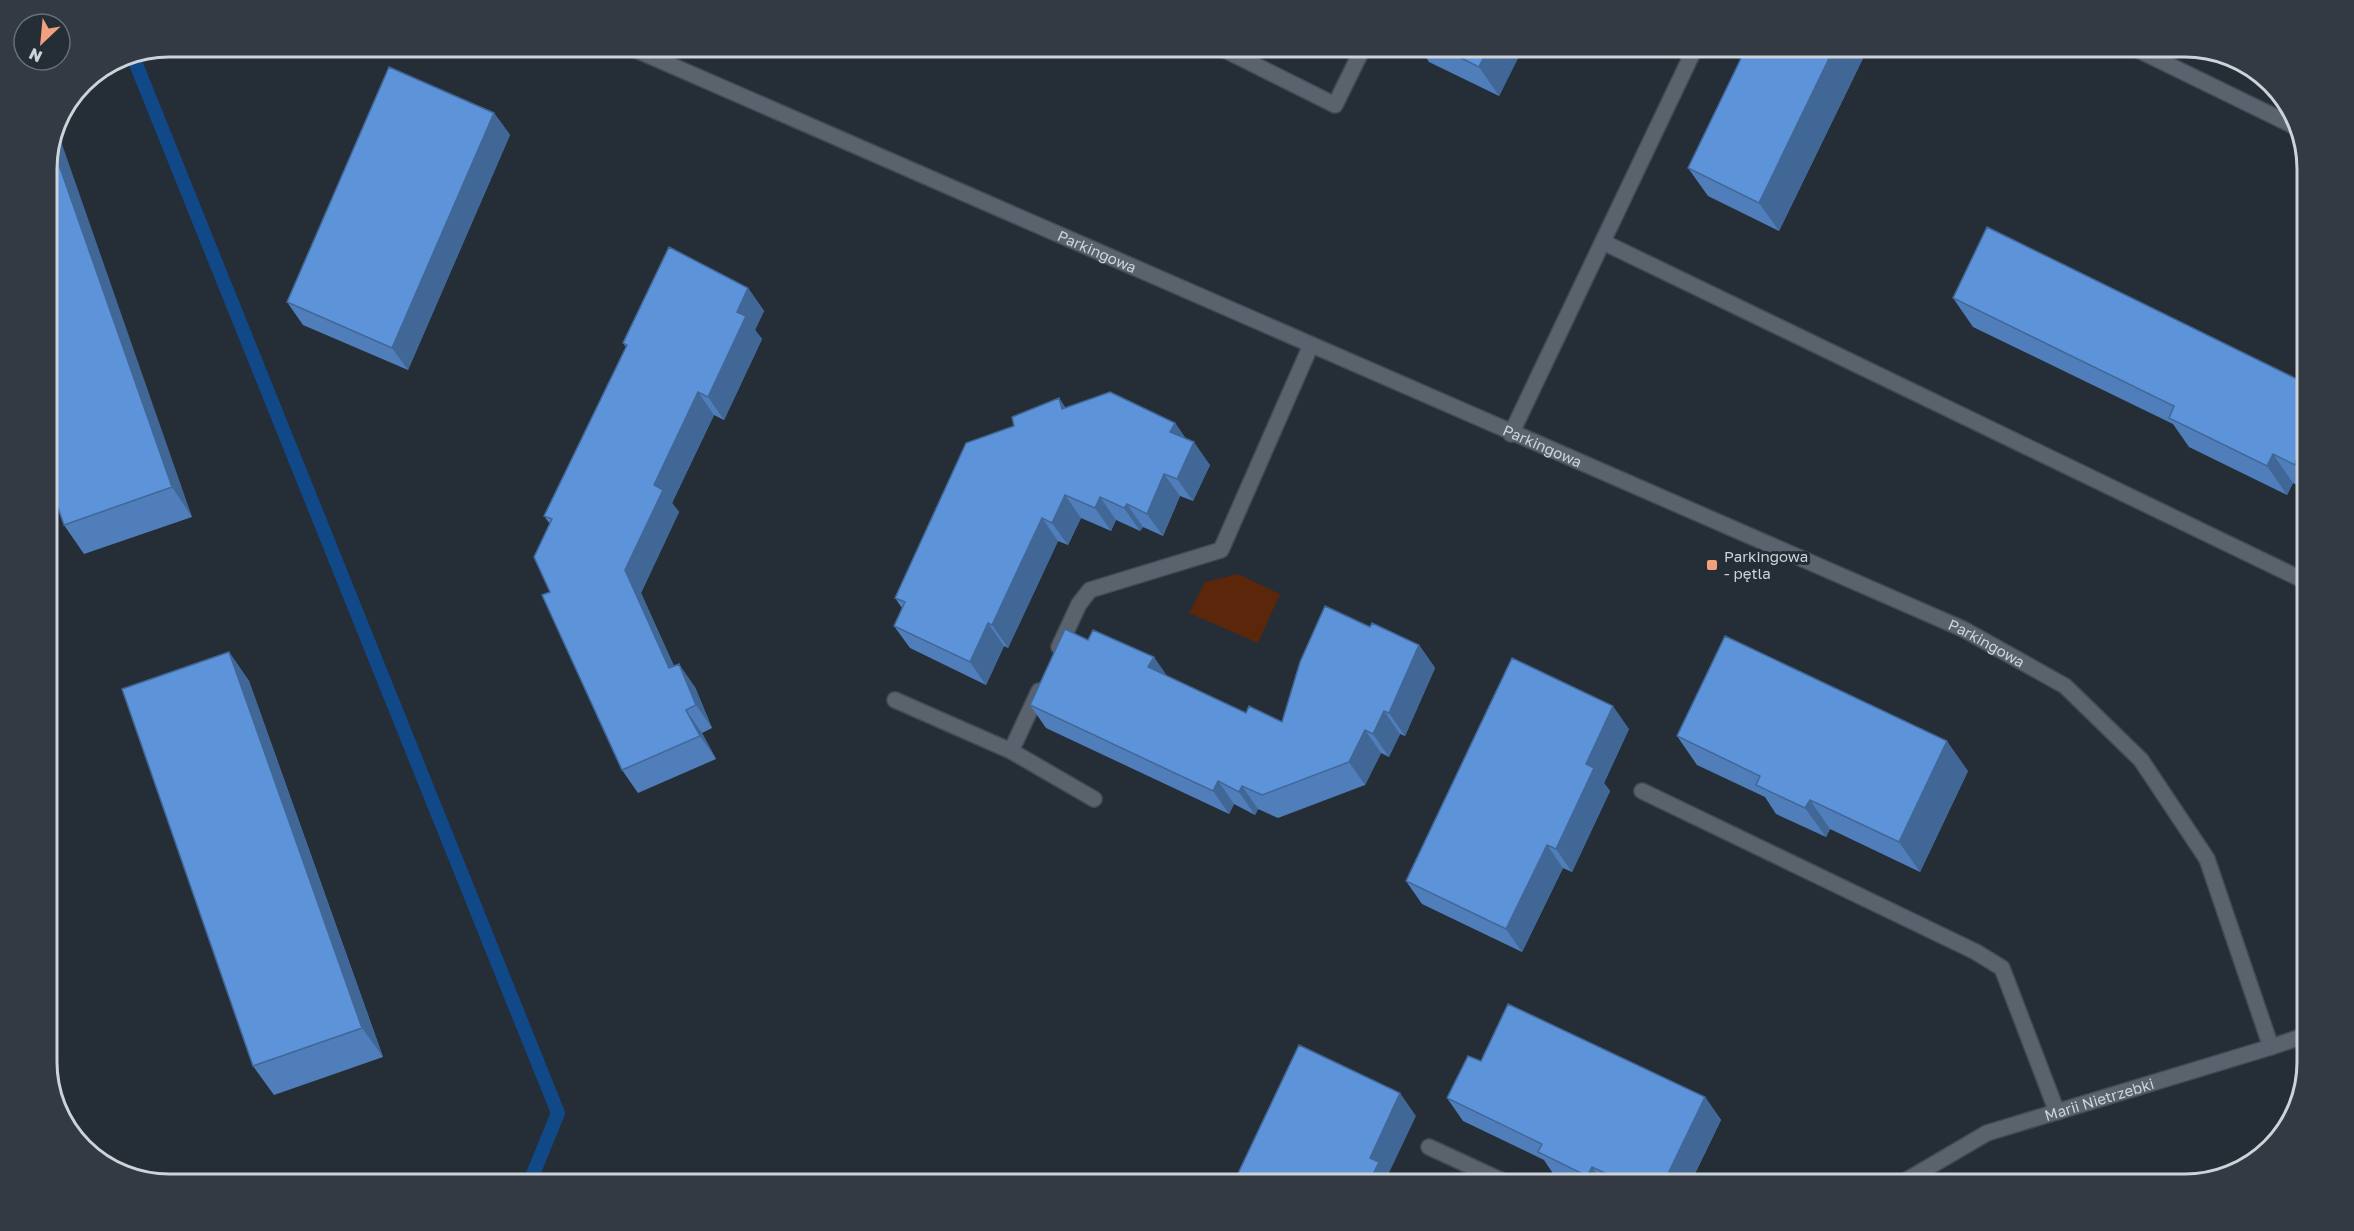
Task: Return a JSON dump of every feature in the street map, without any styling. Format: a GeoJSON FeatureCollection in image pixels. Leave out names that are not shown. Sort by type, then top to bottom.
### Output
{"type":"FeatureCollection","features":[{"type":"Feature","properties":{"kind":"street","name":"Parkingowa"},"geometry":{"type":"LineString","coordinates":[[652,57],[1511,434],[1964,629],[2065,686],[2141,760],[2207,859],[2271,1047]]}},
{"type":"Feature","properties":{"kind":"street"},"geometry":{"type":"LineString","coordinates":[[1239,57],[1335,105],[1359,57]]}},
{"type":"Feature","properties":{"kind":"street"},"geometry":{"type":"LineString","coordinates":[[1511,434],[1691,57]]}},
{"type":"Feature","properties":{"kind":"street"},"geometry":{"type":"LineString","coordinates":[[2153,57],[2286,122]]}},
{"type":"Feature","properties":{"kind":"street"},"geometry":{"type":"LineString","coordinates":[[1603,242],[2297,577]]}},
{"type":"Feature","properties":{"kind":"street"},"geometry":{"type":"LineString","coordinates":[[1054,656],[1079,604],[1090,590],[1221,550],[1311,345]]}},
{"type":"Feature","properties":{"kind":"street"},"geometry":{"type":"LineString","coordinates":[[1011,751],[1045,677]]}},
{"type":"Feature","properties":{"kind":"street"},"geometry":{"type":"LineString","coordinates":[[895,700],[1011,751],[1094,799]]}},
{"type":"Feature","properties":{"kind":"street"},"geometry":{"type":"LineString","coordinates":[[1642,791],[1976,952],[2002,968],[2057,1112]]}},
{"type":"Feature","properties":{"kind":"street","name":"Marii Nietrzebki"},"geometry":{"type":"LineString","coordinates":[[1918,1174],[1987,1133],[2297,1038]]}},
{"type":"Feature","properties":{"kind":"street"},"geometry":{"type":"LineString","coordinates":[[1429,1147],[1486,1174]]}},
{"type":"Feature","properties":{"kind":"shaded area"},"geometry":{"type":"Polygon","coordinates":[[[1238,574],[1280,594],[1258,643],[1189,613],[1205,582],[1238,574]]]}},
{"type":"Feature","properties":{"kind":"building"},"geometry":{"type":"Polygon","coordinates":[[[1459,57],[1484,57],[1479,67],[1459,57]]]}},
{"type":"Feature","properties":{"kind":"building"},"geometry":{"type":"Polygon","coordinates":[[[1742,57],[1830,57],[1759,203],[1688,168],[1742,57]]]}},
{"type":"Feature","properties":{"kind":"building"},"geometry":{"type":"Polygon","coordinates":[[[389,67],[494,113],[392,348],[287,302],[389,67]]]}},
{"type":"Feature","properties":{"kind":"building"},"geometry":{"type":"Polygon","coordinates":[[[57,160],[172,487],[64,525],[57,505],[57,160]]]}},
{"type":"Feature","properties":{"kind":"building"},"geometry":{"type":"Polygon","coordinates":[[[1987,227],[2297,379],[2297,461],[2295,465],[2273,454],[2267,466],[2169,418],[2174,406],[1953,298],[1987,227]]]}},
{"type":"Feature","properties":{"kind":"building"},"geometry":{"type":"Polygon","coordinates":[[[669,247],[748,288],[737,312],[746,316],[708,397],[698,392],[654,485],[663,490],[625,570],[669,668],[679,664],[696,705],[686,710],[700,736],[622,770],[542,595],[550,592],[534,557],[552,519],[544,516],[627,345],[623,343],[669,247]]]}},
{"type":"Feature","properties":{"kind":"building"},"geometry":{"type":"Polygon","coordinates":[[[1110,392],[1175,423],[1170,432],[1194,442],[1177,479],[1164,474],[1147,514],[1127,504],[1124,508],[1100,497],[1095,508],[1065,495],[1052,523],[1042,518],[992,625],[988,623],[970,662],[894,626],[905,602],[895,598],[966,443],[1014,426],[1012,417],[1059,398],[1062,409],[1110,392]]]}},
{"type":"Feature","properties":{"kind":"building"},"geometry":{"type":"Polygon","coordinates":[[[1325,606],[1370,627],[1372,623],[1419,645],[1389,713],[1384,711],[1373,734],[1365,730],[1349,762],[1262,795],[1242,786],[1239,792],[1218,781],[1213,791],[1030,705],[1065,629],[1088,640],[1093,630],[1154,657],[1148,667],[1246,713],[1249,706],[1282,722],[1300,662],[1325,606]]]}},
{"type":"Feature","properties":{"kind":"building"},"geometry":{"type":"Polygon","coordinates":[[[1725,636],[1947,741],[1899,842],[1810,800],[1805,808],[1756,785],[1760,776],[1677,736],[1725,636]]]}},
{"type":"Feature","properties":{"kind":"building"},"geometry":{"type":"Polygon","coordinates":[[[229,652],[362,1028],[253,1066],[122,689],[229,652]]]}},
{"type":"Feature","properties":{"kind":"building"},"geometry":{"type":"Polygon","coordinates":[[[1512,658],[1613,706],[1586,764],[1594,768],[1556,849],[1547,845],[1506,929],[1406,881],[1512,658]]]}},
{"type":"Feature","properties":{"kind":"building"},"geometry":{"type":"Polygon","coordinates":[[[1508,1004],[1705,1097],[1668,1174],[1607,1174],[1592,1167],[1588,1174],[1583,1174],[1538,1152],[1542,1144],[1447,1098],[1468,1056],[1481,1061],[1508,1004]]]}},
{"type":"Feature","properties":{"kind":"building"},"geometry":{"type":"Polygon","coordinates":[[[1299,1045],[1400,1093],[1370,1158],[1379,1162],[1373,1174],[1238,1174],[1299,1045]]]}},
{"type":"Feature","properties":{"kind":"waterway"},"geometry":{"type":"LineString","coordinates":[[135,62],[558,1113],[533,1174]]}},
{"type":"Feature","properties":{"kind":"place","name":"Parkingowa - pętla"},"geometry":{"type":"Point","coordinates":[1712,565]}}]}
